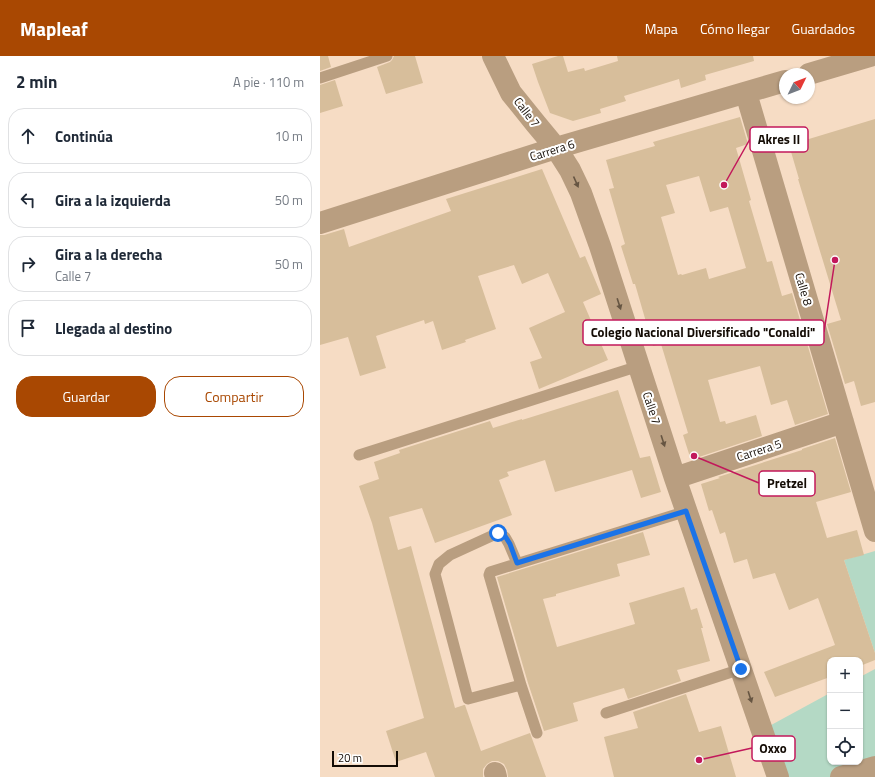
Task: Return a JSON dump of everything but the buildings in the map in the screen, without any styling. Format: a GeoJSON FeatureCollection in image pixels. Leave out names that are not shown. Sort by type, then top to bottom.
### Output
{"type":"FeatureCollection","features":[{"type":"Feature","properties":{"kind":"street","name":"Calle 7"},"geometry":{"type":"LineString","coordinates":[[493,56],[511,93],[556,148],[570,170],[584,201],[686,511],[778,777]]}},
{"type":"Feature","properties":{"kind":"street"},"geometry":{"type":"LineString","coordinates":[[815,72],[870,56]]}},
{"type":"Feature","properties":{"kind":"street","name":"Carrera 6"},"geometry":{"type":"LineString","coordinates":[[320,223],[556,148],[779,83]]}},
{"type":"Feature","properties":{"kind":"street","name":"Calle 8"},"geometry":{"type":"LineString","coordinates":[[746,93],[875,531]]}},
{"type":"Feature","properties":{"kind":"street","name":"Carrera 5"},"geometry":{"type":"LineString","coordinates":[[675,478],[843,422]]}},
{"type":"Feature","properties":{"kind":"street"},"geometry":{"type":"LineString","coordinates":[[841,777],[875,767]]}},
{"type":"Feature","properties":{"kind":"lane"},"geometry":{"type":"LineString","coordinates":[[320,78],[387,56]]}},
{"type":"Feature","properties":{"kind":"lane"},"geometry":{"type":"LineString","coordinates":[[359,455],[639,366]]}},
{"type":"Feature","properties":{"kind":"lane"},"geometry":{"type":"LineString","coordinates":[[537,733],[521,685],[489,575],[490,572],[686,511]]}},
{"type":"Feature","properties":{"kind":"lane"},"geometry":{"type":"LineString","coordinates":[[517,563],[510,544],[505,536],[498,533],[450,555],[439,564],[435,574],[468,699],[521,685]]}},
{"type":"Feature","properties":{"kind":"lane"},"geometry":{"type":"LineString","coordinates":[[606,713],[741,669]]}},
{"type":"Feature","properties":{"kind":"green space"},"geometry":{"type":"Polygon","coordinates":[[[875,551],[875,653],[844,560],[875,551]]]}},
{"type":"Feature","properties":{"kind":"green space"},"geometry":{"type":"Polygon","coordinates":[[[875,669],[875,767],[841,777],[778,777],[762,730],[827,695],[827,765],[863,765],[863,675],[875,669]]]}},
{"type":"Feature","properties":{"kind":"place","name":"Akres II"},"geometry":{"type":"Point","coordinates":[724,185]}},
{"type":"Feature","properties":{"kind":"place","name":"Colegio Nacional Diversificado \"Conaldi\""},"geometry":{"type":"Point","coordinates":[835,260]}},
{"type":"Feature","properties":{"kind":"place","name":"Pretzel"},"geometry":{"type":"Point","coordinates":[694,456]}},
{"type":"Feature","properties":{"kind":"place","name":"Oxxo"},"geometry":{"type":"Point","coordinates":[699,760]}},
{"type":"Feature","properties":{"kind":"route"},"geometry":{"type":"LineString","coordinates":[[498,533],[505,536],[510,544],[517,563],[686,511],[741,669]]}}]}
